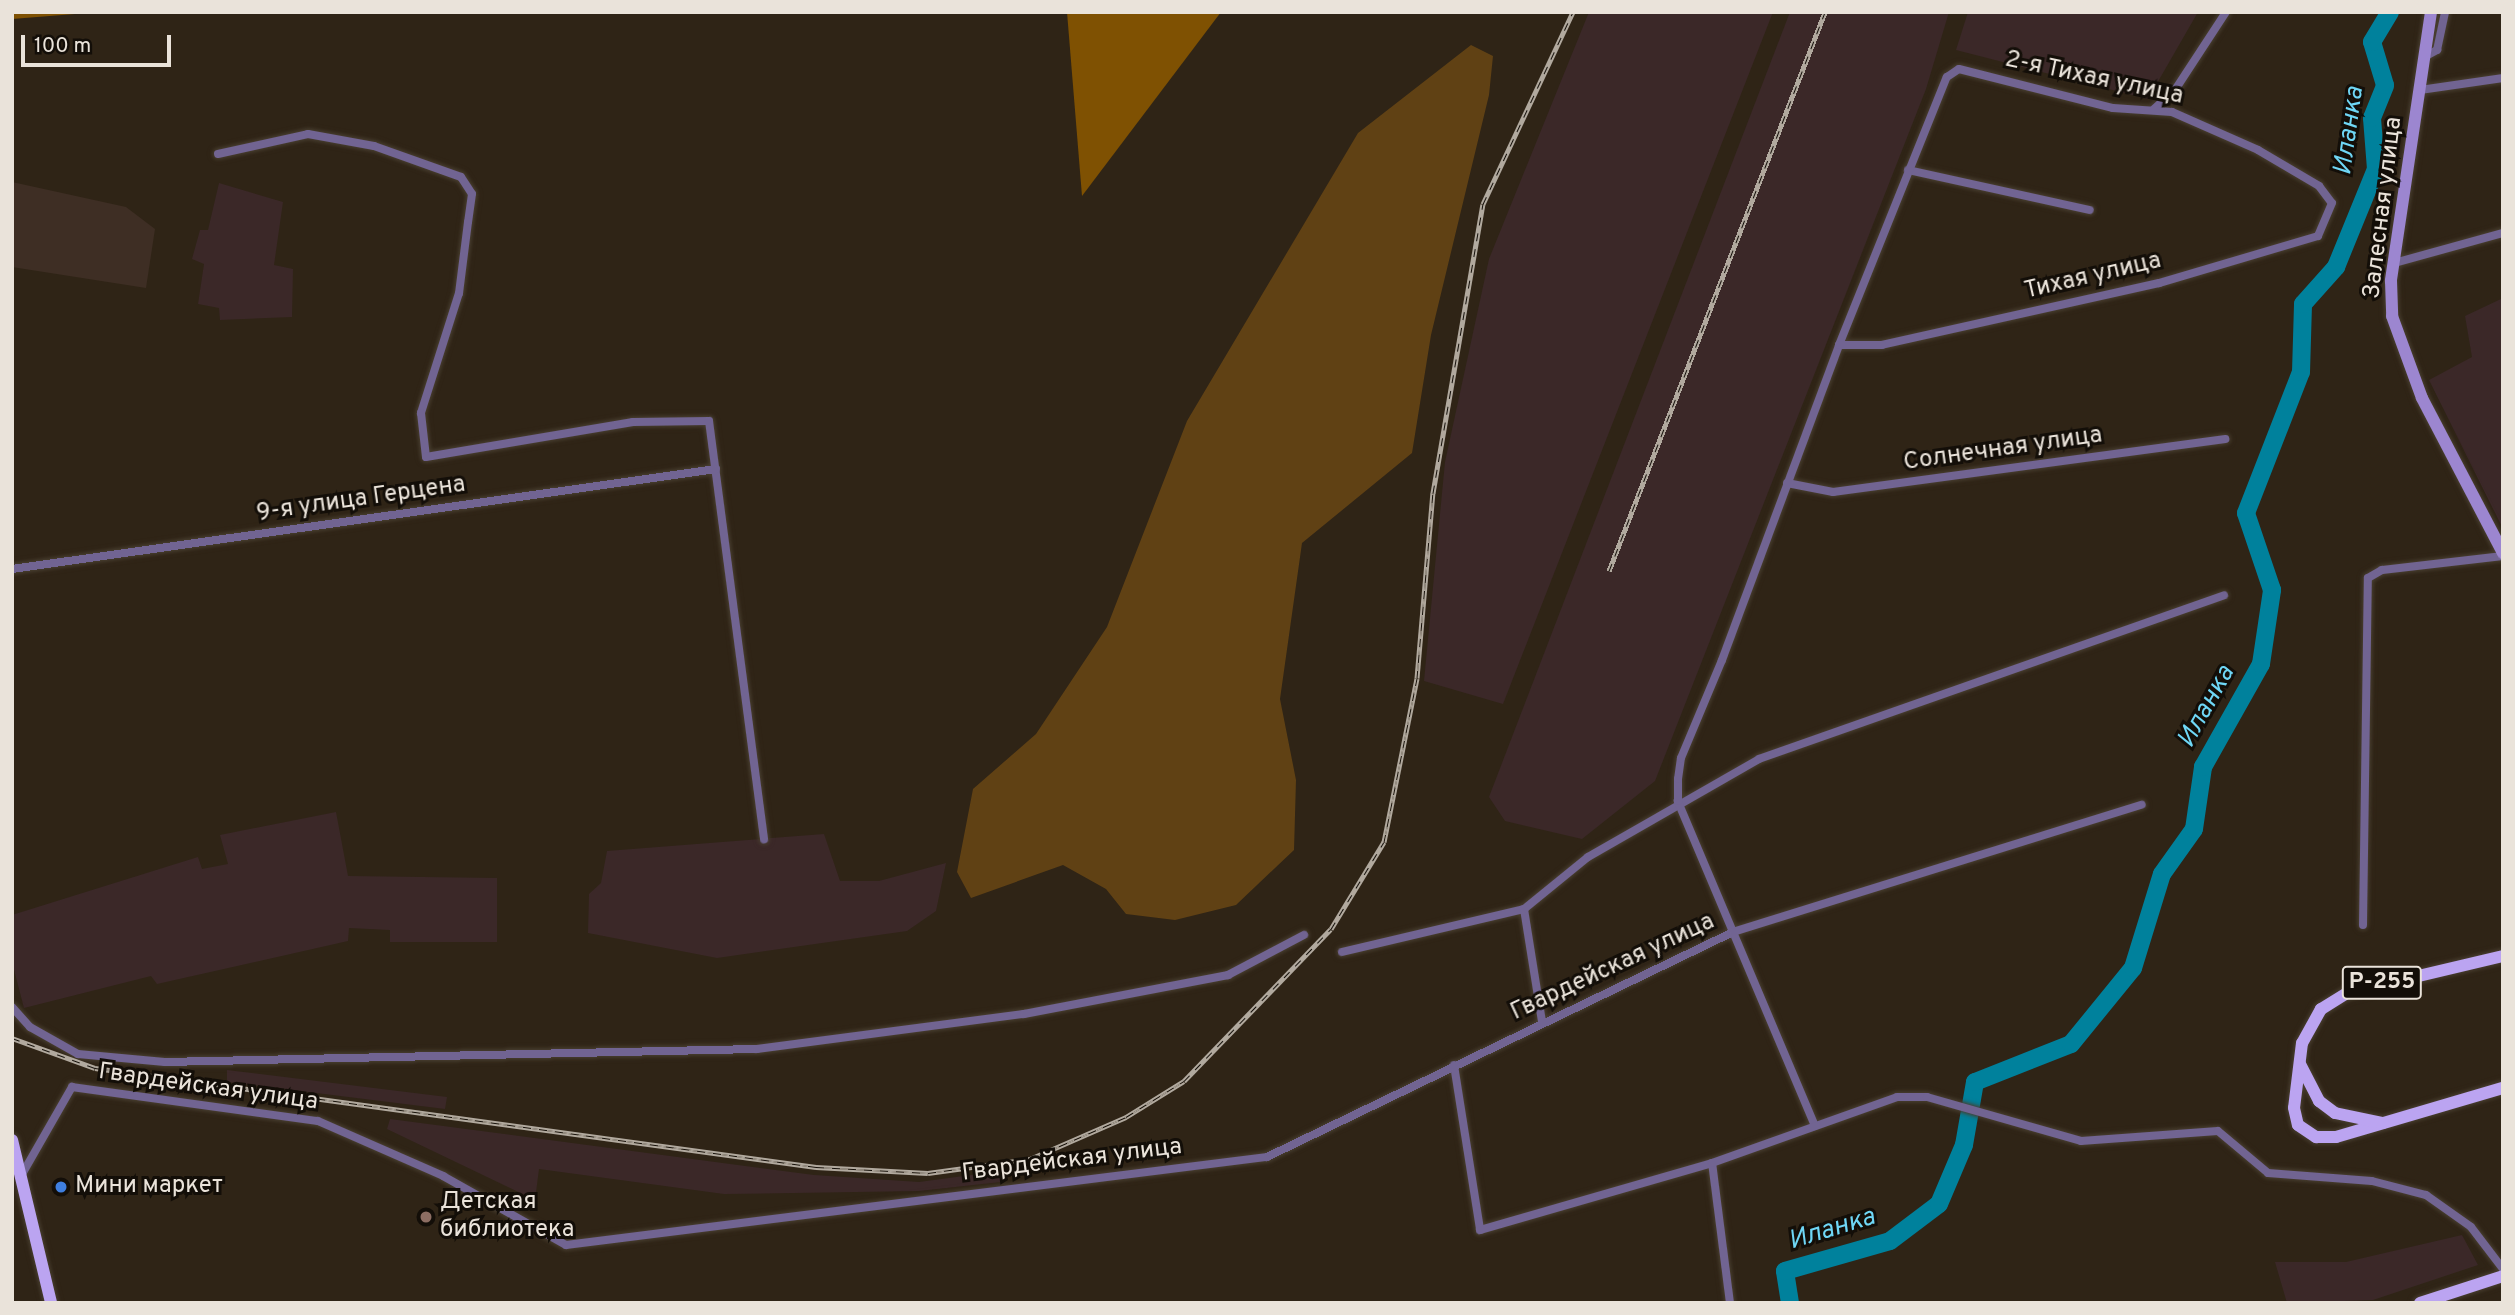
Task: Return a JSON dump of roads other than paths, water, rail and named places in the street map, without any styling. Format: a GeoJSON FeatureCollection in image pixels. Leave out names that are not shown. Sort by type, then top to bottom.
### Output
{"type":"FeatureCollection","features":[{"type":"Feature","properties":{"kind":"main road","name":"Р-255"},"geometry":{"type":"LineString","coordinates":[[2503,956],[2347,993],[2309,1026],[2299,1061],[2298,1125],[2316,1137],[2336,1137],[2391,1124],[2503,1088]]}},
{"type":"Feature","properties":{"kind":"main road","name":"Р-255"},"geometry":{"type":"LineString","coordinates":[[2299,1061],[2319,1101],[2335,1113],[2391,1124]]}},
{"type":"Feature","properties":{"kind":"main road"},"geometry":{"type":"LineString","coordinates":[[12,1140],[51,1303]]}},
{"type":"Feature","properties":{"kind":"main road"},"geometry":{"type":"LineString","coordinates":[[2420,1303],[2503,1276]]}},
{"type":"Feature","properties":{"kind":"street"},"geometry":{"type":"LineString","coordinates":[[2154,109],[2175,90],[2226,12]]}},
{"type":"Feature","properties":{"kind":"street","name":"Залесная улица"},"geometry":{"type":"LineString","coordinates":[[2431,12],[2394,263],[2398,337],[2503,555]]}},
{"type":"Feature","properties":{"kind":"street"},"geometry":{"type":"LineString","coordinates":[[2426,56],[2437,50],[2445,12]]}},
{"type":"Feature","properties":{"kind":"street","name":"2-я Тихая улица"},"geometry":{"type":"LineString","coordinates":[[1908,170],[1952,71],[2113,108],[2154,109],[2258,150],[2319,186],[2332,202]]}},
{"type":"Feature","properties":{"kind":"street"},"geometry":{"type":"LineString","coordinates":[[2420,90],[2503,78]]}},
{"type":"Feature","properties":{"kind":"street"},"geometry":{"type":"LineString","coordinates":[[218,154],[308,134],[374,146],[461,177],[472,194],[459,293],[421,413],[426,457],[633,422],[709,421],[764,839]]}},
{"type":"Feature","properties":{"kind":"street"},"geometry":{"type":"LineString","coordinates":[[1815,1126],[1678,801],[1681,758],[1908,170],[2090,210]]}},
{"type":"Feature","properties":{"kind":"street","name":"Тихая улица"},"geometry":{"type":"LineString","coordinates":[[1839,345],[1882,345],[2159,283],[2318,236],[2332,202]]}},
{"type":"Feature","properties":{"kind":"street"},"geometry":{"type":"LineString","coordinates":[[2394,263],[2503,233]]}},
{"type":"Feature","properties":{"kind":"street","name":"Солнечная улица"},"geometry":{"type":"LineString","coordinates":[[1787,482],[1833,492],[2225,439]]}},
{"type":"Feature","properties":{"kind":"street","name":"9-я улица Герцена"},"geometry":{"type":"LineString","coordinates":[[12,569],[716,469]]}},
{"type":"Feature","properties":{"kind":"street"},"geometry":{"type":"LineString","coordinates":[[2363,925],[2365,585],[2382,570],[2503,555]]}},
{"type":"Feature","properties":{"kind":"street"},"geometry":{"type":"LineString","coordinates":[[1342,952],[1524,909],[1588,857],[1678,801],[1759,759],[2224,595]]}},
{"type":"Feature","properties":{"kind":"street","name":"Гвардейская улица"},"geometry":{"type":"LineString","coordinates":[[21,1176],[72,1087],[318,1121],[443,1176],[566,1245],[1267,1157],[1733,932],[2141,805]]}},
{"type":"Feature","properties":{"kind":"street"},"geometry":{"type":"LineString","coordinates":[[1524,909],[1542,1022]]}},
{"type":"Feature","properties":{"kind":"street"},"geometry":{"type":"LineString","coordinates":[[12,1007],[30,1027],[78,1054],[165,1062],[757,1049],[1024,1014],[1228,975],[1304,934]]}},
{"type":"Feature","properties":{"kind":"street"},"geometry":{"type":"LineString","coordinates":[[1454,1065],[1480,1230],[1712,1163],[1897,1097],[1955,1104],[2081,1141],[2218,1131],[2268,1174],[2402,1186],[2452,1210],[2503,1269]]}},
{"type":"Feature","properties":{"kind":"street"},"geometry":{"type":"LineString","coordinates":[[1712,1163],[1730,1303]]}},
{"type":"Feature","properties":{"kind":"waterway","name":"Иланка"},"geometry":{"type":"LineString","coordinates":[[1790,1303],[1785,1271],[1890,1241],[1939,1204],[1964,1145],[1975,1082],[2071,1044],[2133,968],[2162,874],[2194,829],[2203,767],[2261,664],[2272,590],[2246,513],[2301,372],[2303,304],[2336,267],[2376,169],[2372,118],[2385,85],[2372,42],[2390,12]]}},
{"type":"Feature","properties":{"kind":"railway"},"geometry":{"type":"LineString","coordinates":[[12,1038],[95,1068],[816,1167],[928,1173],[1030,1159],[1126,1117],[1184,1081],[1331,929],[1384,842],[1417,678],[1433,493],[1483,204],[1573,12]]}},
{"type":"Feature","properties":{"kind":"railway"},"geometry":{"type":"LineString","coordinates":[[1609,571],[1825,12]]}},
{"type":"Feature","properties":{"kind":"place","name":"Мини маркет"},"geometry":{"type":"Point","coordinates":[61,1187]}},
{"type":"Feature","properties":{"kind":"place","name":"Детская библиотека"},"geometry":{"type":"Point","coordinates":[426,1217]}}]}
